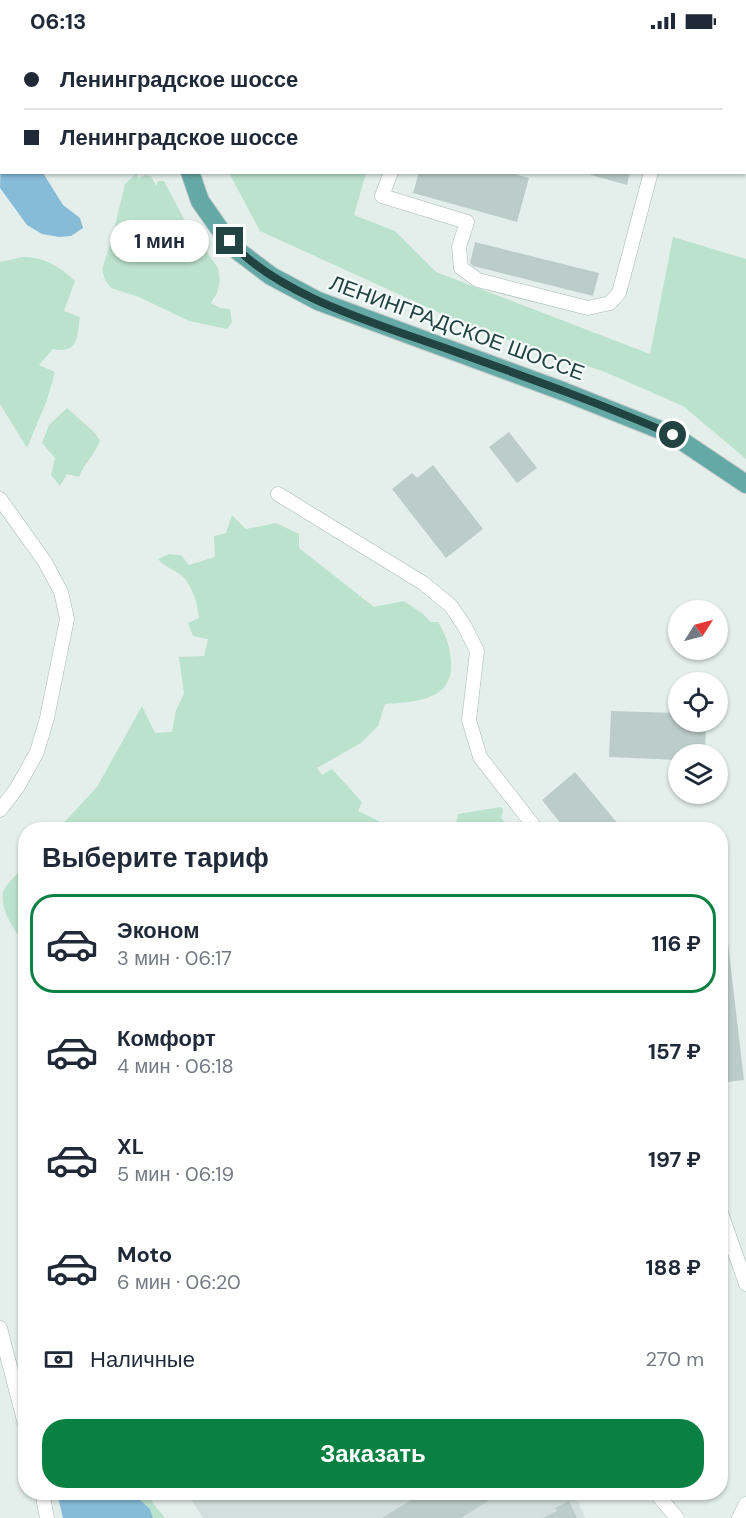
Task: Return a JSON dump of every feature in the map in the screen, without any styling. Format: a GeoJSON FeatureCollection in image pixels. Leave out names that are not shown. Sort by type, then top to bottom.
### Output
{"type":"FeatureCollection","features":[{"type":"Feature","properties":{"kind":"main road","name":"ЛЕНИНГРАДСКОЕ ШОССЕ"},"geometry":{"type":"LineString","coordinates":[[191,174],[200,201],[221,231],[238,251],[271,276],[318,301],[588,400],[673,435],[746,484]]}},
{"type":"Feature","properties":{"kind":"lane"},"geometry":{"type":"LineString","coordinates":[[390,174],[382,196],[467,222],[459,247],[461,268],[478,280],[588,308],[610,303],[619,293],[650,174]]}},
{"type":"Feature","properties":{"kind":"lane"},"geometry":{"type":"LineString","coordinates":[[279,494],[423,583],[451,606],[477,651],[469,720],[480,757],[531,822]]}},
{"type":"Feature","properties":{"kind":"lane"},"geometry":{"type":"LineString","coordinates":[[0,500],[45,562],[61,592],[67,619],[47,718],[37,752],[17,788],[0,810]]}},
{"type":"Feature","properties":{"kind":"lane"},"geometry":{"type":"LineString","coordinates":[[728,1233],[746,1284]]}},
{"type":"Feature","properties":{"kind":"lane"},"geometry":{"type":"LineString","coordinates":[[0,1328],[18,1397]]}},
{"type":"Feature","properties":{"kind":"lane"},"geometry":{"type":"LineString","coordinates":[[44,1500],[47,1518]]}},
{"type":"Feature","properties":{"kind":"lane"},"geometry":{"type":"LineString","coordinates":[[662,1500],[677,1518]]}},
{"type":"Feature","properties":{"kind":"lane"},"geometry":{"type":"LineString","coordinates":[[740,1518],[746,1504]]}},
{"type":"Feature","properties":{"kind":"shaded area"},"geometry":{"type":"Polygon","coordinates":[[[191,1500],[577,1500],[585,1518],[203,1518],[191,1500]]]}},
{"type":"Feature","properties":{"kind":"green space"},"geometry":{"type":"Polygon","coordinates":[[[136,174],[138,179],[145,175],[151,176],[156,186],[158,181],[164,181],[184,219],[218,268],[220,281],[211,303],[220,308],[230,309],[232,322],[227,329],[189,321],[139,297],[111,288],[105,280],[102,270],[125,184],[136,174]]]}},
{"type":"Feature","properties":{"kind":"green space"},"geometry":{"type":"Polygon","coordinates":[[[230,174],[366,174],[354,215],[395,231],[436,272],[650,354],[673,237],[746,259],[746,459],[683,406],[605,372],[477,330],[260,231],[230,174]]]}},
{"type":"Feature","properties":{"kind":"green space"},"geometry":{"type":"Polygon","coordinates":[[[31,257],[52,264],[75,281],[64,311],[80,317],[77,337],[72,346],[62,350],[53,349],[39,365],[55,372],[47,400],[27,448],[0,404],[0,262],[31,257]]]}},
{"type":"Feature","properties":{"kind":"green space"},"geometry":{"type":"Polygon","coordinates":[[[67,408],[94,432],[100,441],[79,477],[67,474],[60,486],[51,475],[55,458],[42,443],[49,425],[67,408]]]}},
{"type":"Feature","properties":{"kind":"green space"},"geometry":{"type":"Polygon","coordinates":[[[232,515],[246,529],[276,523],[299,534],[299,548],[374,607],[404,601],[431,622],[438,622],[443,631],[449,646],[451,662],[446,685],[430,697],[385,704],[378,726],[361,743],[317,768],[322,775],[332,769],[362,802],[358,811],[379,822],[64,822],[97,787],[142,706],[155,733],[172,732],[176,710],[184,694],[179,657],[204,656],[208,639],[193,636],[188,623],[199,618],[196,601],[185,579],[158,559],[169,554],[181,555],[189,565],[215,557],[214,536],[226,533],[232,515]]]}},
{"type":"Feature","properties":{"kind":"green space"},"geometry":{"type":"Polygon","coordinates":[[[501,807],[503,810],[501,818],[505,822],[456,822],[458,814],[501,807]]]}},
{"type":"Feature","properties":{"kind":"green space"},"geometry":{"type":"Polygon","coordinates":[[[18,872],[18,933],[9,920],[4,906],[3,892],[18,872]]]}},
{"type":"Feature","properties":{"kind":"green space"},"geometry":{"type":"Polygon","coordinates":[[[140,1500],[151,1500],[165,1518],[153,1518],[150,1509],[140,1500]]]}},
{"type":"Feature","properties":{"kind":"water"},"geometry":{"type":"Polygon","coordinates":[[[0,174],[44,174],[63,205],[80,218],[83,228],[71,236],[59,237],[42,234],[27,225],[0,188],[0,174]]]}},
{"type":"Feature","properties":{"kind":"water"},"geometry":{"type":"Polygon","coordinates":[[[59,1500],[140,1500],[150,1509],[153,1518],[63,1518],[59,1500]]]}},
{"type":"Feature","properties":{"kind":"building"},"geometry":{"type":"Polygon","coordinates":[[[418,174],[514,174],[529,178],[517,222],[413,193],[418,174]]]}},
{"type":"Feature","properties":{"kind":"building"},"geometry":{"type":"Polygon","coordinates":[[[591,174],[630,174],[627,185],[591,174]]]}},
{"type":"Feature","properties":{"kind":"building"},"geometry":{"type":"Polygon","coordinates":[[[475,242],[599,273],[593,296],[473,266],[470,263],[475,242]]]}},
{"type":"Feature","properties":{"kind":"building"},"geometry":{"type":"Polygon","coordinates":[[[509,432],[537,468],[517,483],[489,447],[509,432]]]}},
{"type":"Feature","properties":{"kind":"building"},"geometry":{"type":"Polygon","coordinates":[[[433,465],[483,529],[446,558],[392,489],[412,473],[417,478],[433,465]]]}},
{"type":"Feature","properties":{"kind":"building"},"geometry":{"type":"Polygon","coordinates":[[[611,711],[668,713],[668,732],[706,732],[705,744],[668,744],[668,760],[609,757],[611,711]]]}},
{"type":"Feature","properties":{"kind":"building"},"geometry":{"type":"Polygon","coordinates":[[[575,772],[616,822],[560,822],[542,800],[575,772]]]}},
{"type":"Feature","properties":{"kind":"building"},"geometry":{"type":"Polygon","coordinates":[[[728,943],[744,1080],[728,1082],[728,943]]]}},
{"type":"Feature","properties":{"kind":"building"},"geometry":{"type":"Polygon","coordinates":[[[411,1500],[489,1500],[461,1518],[382,1518],[411,1500]]]}},
{"type":"Feature","properties":{"kind":"building"},"geometry":{"type":"Polygon","coordinates":[[[569,1501],[577,1518],[543,1518],[557,1511],[555,1508],[569,1501]]]}},
{"type":"Feature","properties":{"kind":"route"},"geometry":{"type":"LineString","coordinates":[[230,241],[238,251],[271,276],[318,301],[588,400],[673,435]]}}]}
